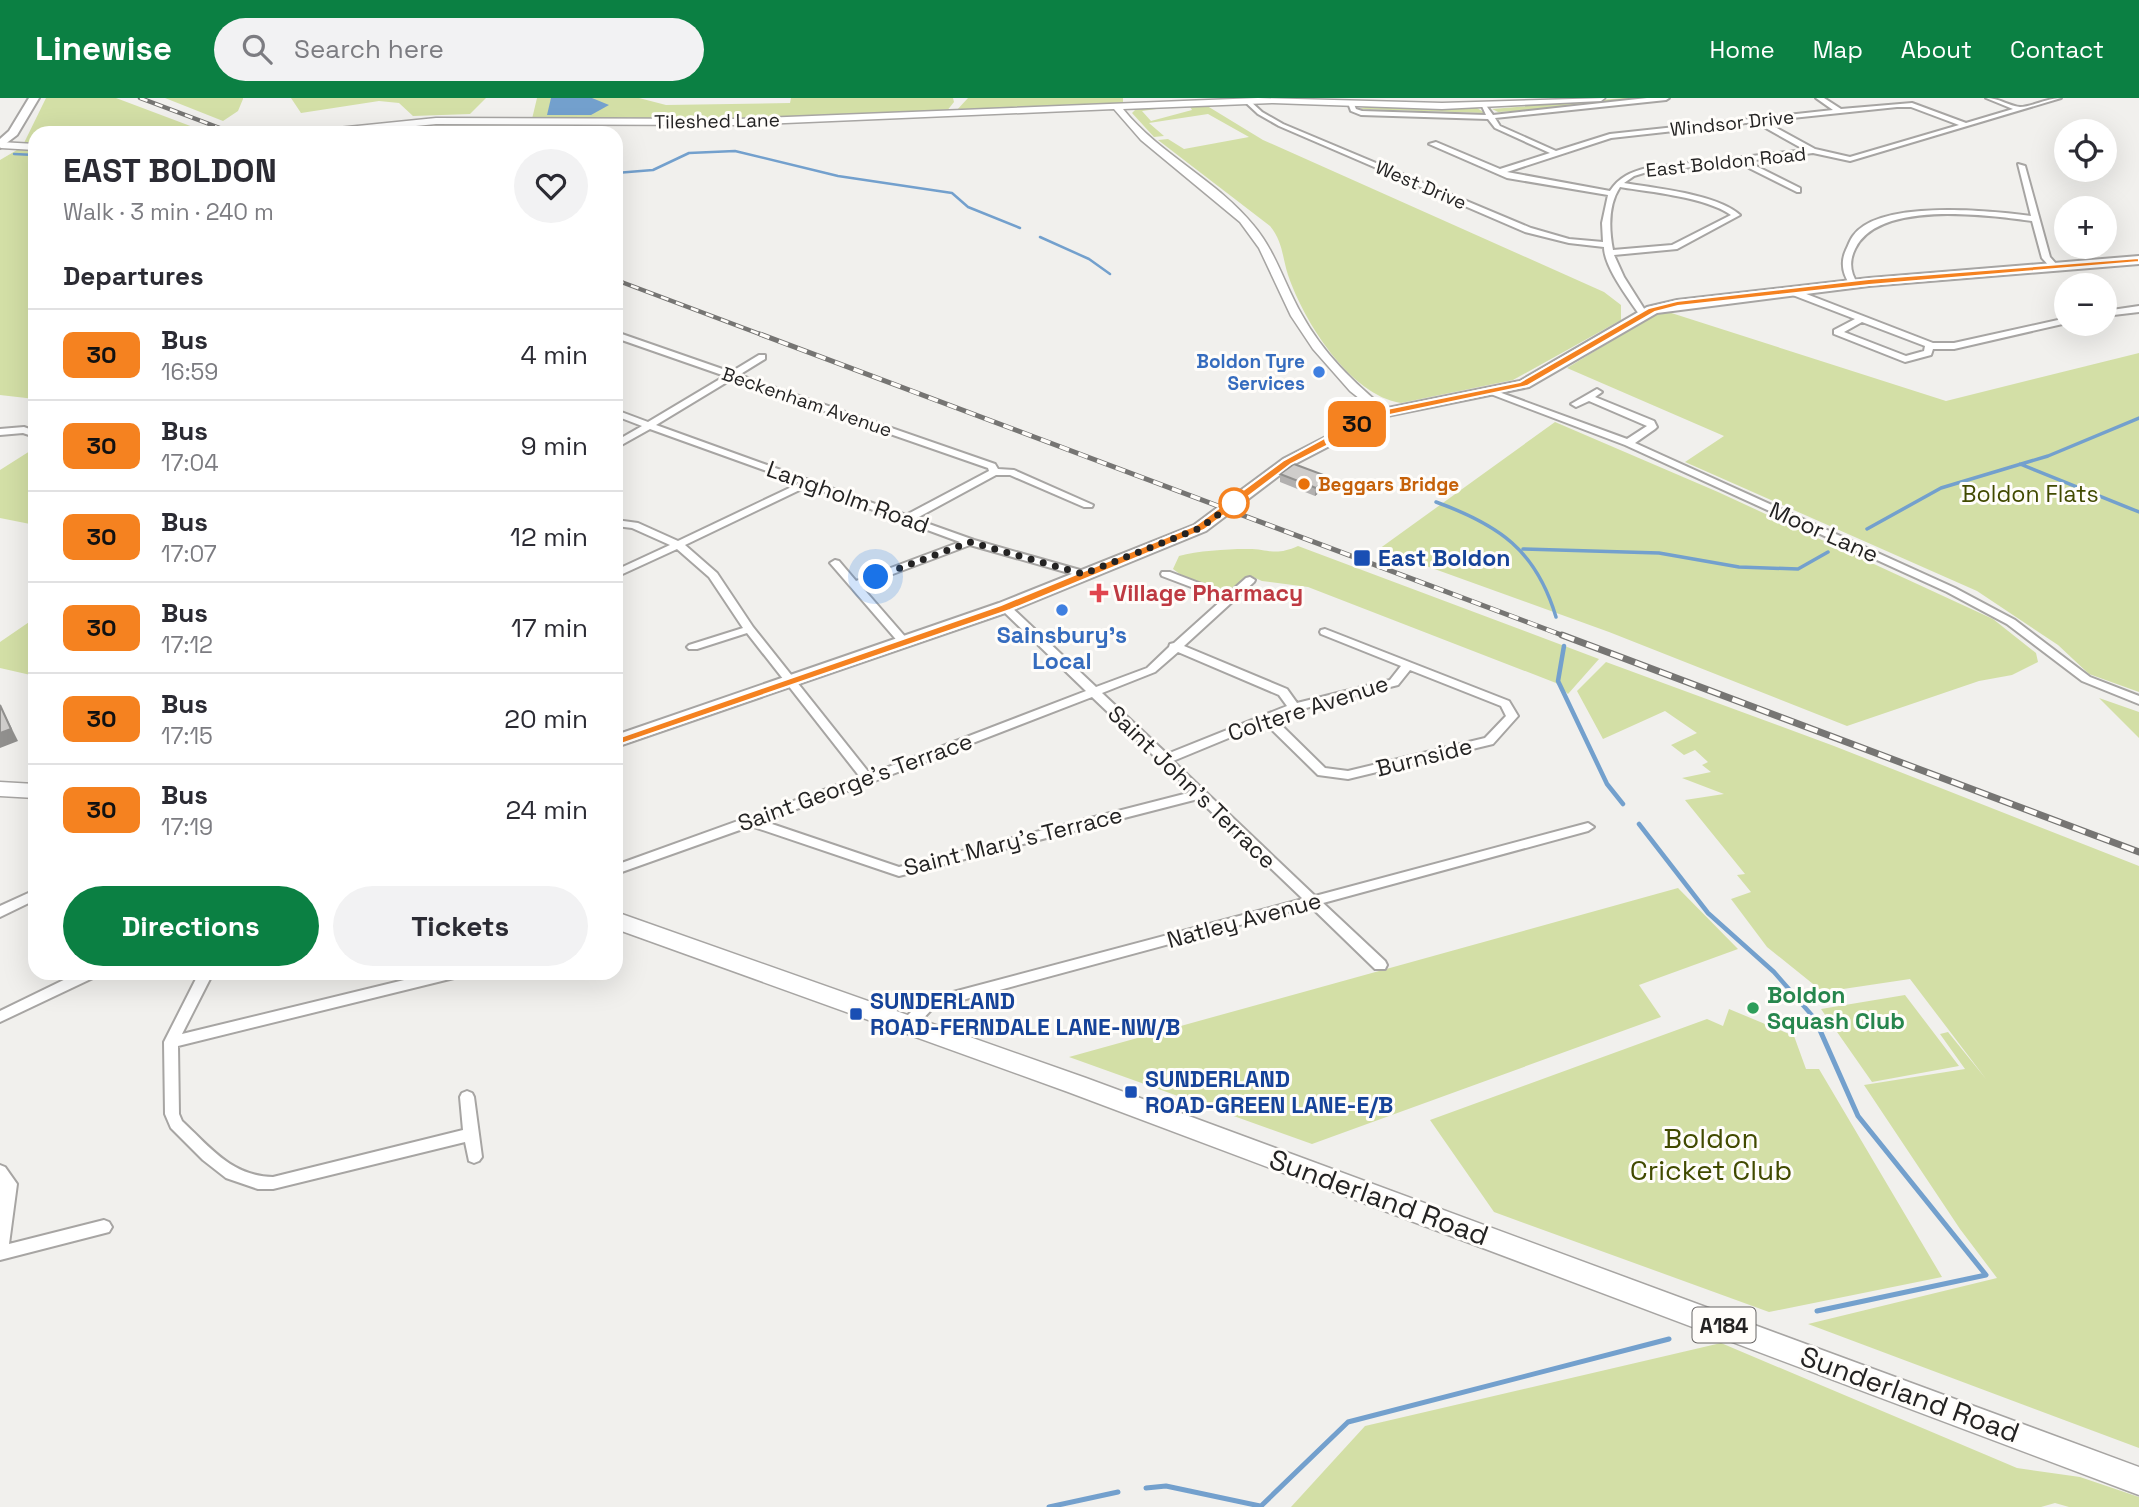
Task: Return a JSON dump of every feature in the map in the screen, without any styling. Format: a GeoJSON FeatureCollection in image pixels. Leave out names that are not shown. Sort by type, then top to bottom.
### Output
{"type":"FeatureCollection","features":[{"type":"Feature","properties":{"kind":"main road"},"geometry":{"type":"LineString","coordinates":[[1,145],[13,133],[34,98]]}},
{"type":"Feature","properties":{"kind":"main road"},"geometry":{"type":"LineString","coordinates":[[623,739],[1005,607],[1200,528],[1288,462],[1382,413],[1493,393],[1524,384],[1644,315],[1677,304],[1853,284],[2139,260]]}},
{"type":"Feature","properties":{"kind":"main road"},"geometry":{"type":"LineString","coordinates":[[0,789],[28,791]]}},
{"type":"Feature","properties":{"kind":"main road","name":"Sunderland Road"},"geometry":{"type":"LineString","coordinates":[[623,922],[908,1024],[2139,1481]]}},
{"type":"Feature","properties":{"kind":"street","name":"Tileshed Lane"},"geometry":{"type":"LineString","coordinates":[[387,126],[436,121],[739,122],[1247,100],[1483,105],[1601,98]]}},
{"type":"Feature","properties":{"kind":"street"},"geometry":{"type":"LineString","coordinates":[[1352,103],[1353,110],[1362,113],[1489,117],[1666,98]]}},
{"type":"Feature","properties":{"kind":"street"},"geometry":{"type":"LineString","coordinates":[[1819,98],[1840,111]]}},
{"type":"Feature","properties":{"kind":"street"},"geometry":{"type":"LineString","coordinates":[[1989,98],[2020,109]]}},
{"type":"Feature","properties":{"kind":"street","name":"East Boldon Road"},"geometry":{"type":"LineString","coordinates":[[1644,315],[1618,277],[1607,249],[1604,224],[1611,193],[1617,184],[1637,172],[1813,151],[1850,159],[2059,98]]}},
{"type":"Feature","properties":{"kind":"street","name":"West Drive"},"geometry":{"type":"LineString","coordinates":[[1247,100],[1260,113],[1280,125],[1507,222],[1558,239],[1607,249],[1674,247],[1736,215],[1730,209],[1703,201],[1617,184]]}},
{"type":"Feature","properties":{"kind":"street"},"geometry":{"type":"LineString","coordinates":[[1483,105],[1489,117],[1505,131],[1555,153]]}},
{"type":"Feature","properties":{"kind":"street","name":"Windsor Drive"},"geometry":{"type":"LineString","coordinates":[[1499,172],[1611,136],[1840,111],[1912,105],[1966,125]]}},
{"type":"Feature","properties":{"kind":"street"},"geometry":{"type":"LineString","coordinates":[[1116,106],[1168,158],[1244,219],[1267,249],[1289,301],[1321,353],[1353,390],[1382,413]]}},
{"type":"Feature","properties":{"kind":"street"},"geometry":{"type":"LineString","coordinates":[[1756,120],[1813,151]]}},
{"type":"Feature","properties":{"kind":"street"},"geometry":{"type":"LineString","coordinates":[[1433,144],[1499,172],[1534,182],[1611,193]]}},
{"type":"Feature","properties":{"kind":"street"},"geometry":{"type":"LineString","coordinates":[[1,145],[28,147]]}},
{"type":"Feature","properties":{"kind":"street"},"geometry":{"type":"LineString","coordinates":[[1739,160],[1797,190]]}},
{"type":"Feature","properties":{"kind":"street"},"geometry":{"type":"LineString","coordinates":[[2021,166],[2046,258],[2054,266]]}},
{"type":"Feature","properties":{"kind":"street"},"geometry":{"type":"LineString","coordinates":[[1853,284],[1848,275],[1849,247],[1862,231],[1876,224],[1916,214],[1949,212],[2036,219]]}},
{"type":"Feature","properties":{"kind":"street"},"geometry":{"type":"LineString","coordinates":[[1793,292],[1929,345],[1954,346],[2054,323]]}},
{"type":"Feature","properties":{"kind":"street"},"geometry":{"type":"LineString","coordinates":[[2117,312],[2139,309]]}},
{"type":"Feature","properties":{"kind":"street"},"geometry":{"type":"LineString","coordinates":[[1861,319],[1837,332],[1905,359],[1928,353],[1929,345]]}},
{"type":"Feature","properties":{"kind":"street","name":"Beckenham Avenue"},"geometry":{"type":"LineString","coordinates":[[623,338],[992,466],[994,472],[1011,472],[1088,505]]}},
{"type":"Feature","properties":{"kind":"street"},"geometry":{"type":"LineString","coordinates":[[623,441],[762,357]]}},
{"type":"Feature","properties":{"kind":"street","name":"Moor Lane"},"geometry":{"type":"LineString","coordinates":[[1493,393],[1628,443],[1979,603],[2011,622],[2086,679],[2139,700]]}},
{"type":"Feature","properties":{"kind":"street"},"geometry":{"type":"LineString","coordinates":[[1576,404],[1593,395],[1651,423],[1652,427],[1628,443]]}},
{"type":"Feature","properties":{"kind":"street","name":"Langholm Road"},"geometry":{"type":"LineString","coordinates":[[623,416],[970,542],[1083,574]]}},
{"type":"Feature","properties":{"kind":"street"},"geometry":{"type":"LineString","coordinates":[[0,432],[28,431]]}},
{"type":"Feature","properties":{"kind":"street"},"geometry":{"type":"LineString","coordinates":[[907,519],[994,472]]}},
{"type":"Feature","properties":{"kind":"street"},"geometry":{"type":"LineString","coordinates":[[623,571],[808,483]]}},
{"type":"Feature","properties":{"kind":"street"},"geometry":{"type":"LineString","coordinates":[[623,524],[634,525],[679,545],[713,575],[749,629],[868,779]]}},
{"type":"Feature","properties":{"kind":"street"},"geometry":{"type":"LineString","coordinates":[[854,585],[970,542]]}},
{"type":"Feature","properties":{"kind":"street"},"geometry":{"type":"LineString","coordinates":[[835,563],[904,642]]}},
{"type":"Feature","properties":{"kind":"street"},"geometry":{"type":"LineString","coordinates":[[1166,574],[1229,598]]}},
{"type":"Feature","properties":{"kind":"street","name":"Saint George's Terrace"},"geometry":{"type":"LineString","coordinates":[[623,867],[868,779],[1151,670],[1174,646],[1250,580]]}},
{"type":"Feature","properties":{"kind":"street","name":"Saint John's Terrace"},"geometry":{"type":"LineString","coordinates":[[1005,607],[1380,965]]}},
{"type":"Feature","properties":{"kind":"street"},"geometry":{"type":"LineString","coordinates":[[693,646],[749,629]]}},
{"type":"Feature","properties":{"kind":"street","name":"Burnside"},"geometry":{"type":"LineString","coordinates":[[1266,717],[1322,772],[1348,775],[1489,741],[1512,716],[1505,704],[1325,632]]}},
{"type":"Feature","properties":{"kind":"street"},"geometry":{"type":"LineString","coordinates":[[1174,646],[1283,692],[1294,707]]}},
{"type":"Feature","properties":{"kind":"street","name":"Coltere Avenue"},"geometry":{"type":"LineString","coordinates":[[1164,760],[1294,707],[1394,683],[1408,665]]}},
{"type":"Feature","properties":{"kind":"street","name":"Saint Mary's Terrace"},"geometry":{"type":"LineString","coordinates":[[749,821],[899,872],[1200,794]]}},
{"type":"Feature","properties":{"kind":"street","name":"Natley Avenue"},"geometry":{"type":"LineString","coordinates":[[908,1024],[928,1004],[1588,827]]}},
{"type":"Feature","properties":{"kind":"street"},"geometry":{"type":"LineString","coordinates":[[0,912],[28,898]]}},
{"type":"Feature","properties":{"kind":"street"},"geometry":{"type":"LineString","coordinates":[[0,1017],[76,980]]}},
{"type":"Feature","properties":{"kind":"street"},"geometry":{"type":"LineString","coordinates":[[203,980],[172,1042],[172,1114],[176,1124],[233,1177],[258,1184],[471,1134]]}},
{"type":"Feature","properties":{"kind":"street"},"geometry":{"type":"LineString","coordinates":[[172,1042],[425,980]]}},
{"type":"Feature","properties":{"kind":"street"},"geometry":{"type":"LineString","coordinates":[[467,1097],[474,1157]]}},
{"type":"Feature","properties":{"kind":"street"},"geometry":{"type":"LineString","coordinates":[[0,1171],[9,1184],[0,1253],[104,1227]]}},
{"type":"Feature","properties":{"kind":"green space"},"geometry":{"type":"Polygon","coordinates":[[[46,98],[116,98],[190,126],[32,126],[46,98]]]}},
{"type":"Feature","properties":{"kind":"green space"},"geometry":{"type":"Polygon","coordinates":[[[165,98],[243,99],[238,111],[223,121],[165,98]]]}},
{"type":"Feature","properties":{"kind":"green space"},"geometry":{"type":"Polygon","coordinates":[[[291,98],[486,98],[470,114],[413,116],[399,103],[379,101],[301,113],[291,98]]]}},
{"type":"Feature","properties":{"kind":"green space"},"geometry":{"type":"Polygon","coordinates":[[[537,98],[639,98],[666,105],[790,103],[791,98],[953,98],[954,102],[946,112],[739,118],[532,119],[537,98]]]}},
{"type":"Feature","properties":{"kind":"green space"},"geometry":{"type":"Polygon","coordinates":[[[968,98],[1123,98],[1123,103],[956,111],[968,98]]]}},
{"type":"Feature","properties":{"kind":"green space"},"geometry":{"type":"Polygon","coordinates":[[[1651,98],[1515,111],[1498,112],[1492,109],[1651,98]]]}},
{"type":"Feature","properties":{"kind":"green space"},"geometry":{"type":"Polygon","coordinates":[[[1204,104],[1263,140],[1604,292],[1621,305],[1621,320],[1513,380],[1401,403],[1382,397],[1347,371],[1317,334],[1295,294],[1280,244],[1270,226],[1158,140],[1168,139],[1184,149],[1249,137],[1208,114],[1149,123],[1164,136],[1154,137],[1132,113],[1137,108],[1178,106],[1142,111],[1151,121],[1192,110],[1189,105],[1204,104]]]}},
{"type":"Feature","properties":{"kind":"green space"},"geometry":{"type":"Polygon","coordinates":[[[1369,106],[1477,108],[1485,113],[1359,109],[1369,106]]]}},
{"type":"Feature","properties":{"kind":"green space"},"geometry":{"type":"Polygon","coordinates":[[[17,150],[28,151],[28,398],[0,395],[0,160],[17,150]]]}},
{"type":"Feature","properties":{"kind":"green space","name":"Boldon Flats"},"geometry":{"type":"Polygon","coordinates":[[[1662,310],[1946,401],[2139,353],[2139,692],[2089,674],[2058,645],[1977,591],[1685,462],[1724,436],[1567,368],[1662,310]]]}},
{"type":"Feature","properties":{"kind":"green space"},"geometry":{"type":"Polygon","coordinates":[[[1555,422],[1718,492],[1993,619],[2036,653],[2038,662],[2012,675],[1979,681],[1847,726],[1609,632],[1379,549],[1555,422]]]}},
{"type":"Feature","properties":{"kind":"green space"},"geometry":{"type":"Polygon","coordinates":[[[28,452],[28,524],[0,518],[0,470],[28,452]]]}},
{"type":"Feature","properties":{"kind":"green space"},"geometry":{"type":"Polygon","coordinates":[[[1298,546],[1599,659],[1568,694],[1556,683],[1308,587],[1262,581],[1251,576],[1230,591],[1200,583],[1173,569],[1179,556],[1186,554],[1237,549],[1277,552],[1298,546]]]}},
{"type":"Feature","properties":{"kind":"green space"},"geometry":{"type":"Polygon","coordinates":[[[28,623],[28,674],[0,668],[0,642],[28,623]]]}},
{"type":"Feature","properties":{"kind":"green space"},"geometry":{"type":"Polygon","coordinates":[[[1606,662],[1834,746],[2139,866],[2139,1448],[1808,1324],[1997,1278],[1960,1229],[1864,1085],[1965,1069],[1940,1034],[1948,1032],[1986,1079],[1910,979],[1823,992],[1767,947],[1731,899],[1751,892],[1737,875],[1745,874],[1685,800],[1724,794],[1682,778],[1711,772],[1702,765],[1708,762],[1695,750],[1684,755],[1671,745],[1697,733],[1665,711],[1603,739],[1577,691],[1606,662]]]}},
{"type":"Feature","properties":{"kind":"green space"},"geometry":{"type":"Polygon","coordinates":[[[2099,698],[2139,712],[2139,738],[2099,698]]]}},
{"type":"Feature","properties":{"kind":"green space"},"geometry":{"type":"Polygon","coordinates":[[[1678,888],[1738,949],[1639,985],[1661,1017],[1312,1144],[1069,1057],[1678,888]]]}},
{"type":"Feature","properties":{"kind":"green space"},"geometry":{"type":"Polygon","coordinates":[[[1905,995],[1959,1066],[1872,1082],[1821,1009],[1905,995]]]}},
{"type":"Feature","properties":{"kind":"green space","name":"Boldon Cricket Club"},"geometry":{"type":"Polygon","coordinates":[[[1729,1009],[1794,1036],[1806,1069],[1819,1069],[1942,1277],[1769,1312],[1494,1212],[1430,1120],[1707,1019],[1723,1026],[1729,1009]]]}},
{"type":"Feature","properties":{"kind":"green space"},"geometry":{"type":"Polygon","coordinates":[[[1721,1343],[2017,1468],[2080,1477],[2139,1497],[2139,1507],[2069,1507],[2055,1503],[2041,1507],[1291,1507],[1365,1426],[1721,1343]]]}},
{"type":"Feature","properties":{"kind":"water"},"geometry":{"type":"Polygon","coordinates":[[[551,98],[592,98],[609,105],[591,115],[547,115],[551,98]]]}},
{"type":"Feature","properties":{"kind":"building"},"geometry":{"type":"Polygon","coordinates":[[[1294,464],[1329,477],[1316,488],[1280,474],[1294,464]]]}},
{"type":"Feature","properties":{"kind":"building"},"geometry":{"type":"Polygon","coordinates":[[[0,705],[11,729],[0,733],[0,705]]]}},
{"type":"Feature","properties":{"kind":"waterway"},"geometry":{"type":"LineString","coordinates":[[623,172],[653,170],[689,153],[735,151],[838,176],[952,193],[968,207],[1020,228]]}},
{"type":"Feature","properties":{"kind":"waterway"},"geometry":{"type":"LineString","coordinates":[[14,154],[28,155]]}},
{"type":"Feature","properties":{"kind":"waterway"},"geometry":{"type":"LineString","coordinates":[[1040,237],[1089,259],[1110,274]]}},
{"type":"Feature","properties":{"kind":"waterway"},"geometry":{"type":"LineString","coordinates":[[2021,464],[2048,456],[2139,418]]}},
{"type":"Feature","properties":{"kind":"waterway"},"geometry":{"type":"LineString","coordinates":[[1867,529],[1941,488],[2021,464]]}},
{"type":"Feature","properties":{"kind":"waterway"},"geometry":{"type":"LineString","coordinates":[[2021,464],[2139,512]]}},
{"type":"Feature","properties":{"kind":"waterway"},"geometry":{"type":"LineString","coordinates":[[1436,502],[1479,520],[1512,543],[1538,574],[1556,617]]}},
{"type":"Feature","properties":{"kind":"waterway"},"geometry":{"type":"LineString","coordinates":[[1523,549],[1659,553],[1739,567],[1798,569],[1828,552]]}},
{"type":"Feature","properties":{"kind":"waterway"},"geometry":{"type":"LineString","coordinates":[[1564,646],[1558,681],[1607,784],[1623,804]]}},
{"type":"Feature","properties":{"kind":"waterway"},"geometry":{"type":"LineString","coordinates":[[1639,824],[1708,913],[1774,972],[1816,1020]]}},
{"type":"Feature","properties":{"kind":"waterway"},"geometry":{"type":"LineString","coordinates":[[1815,1019],[1858,1116],[1986,1275],[1817,1311]]}},
{"type":"Feature","properties":{"kind":"waterway"},"geometry":{"type":"LineString","coordinates":[[1260,1507],[1348,1422],[1669,1339]]}},
{"type":"Feature","properties":{"kind":"waterway"},"geometry":{"type":"LineString","coordinates":[[1146,1488],[1166,1486],[1260,1506]]}},
{"type":"Feature","properties":{"kind":"waterway"},"geometry":{"type":"LineString","coordinates":[[1049,1507],[1118,1492]]}},
{"type":"Feature","properties":{"kind":"railway"},"geometry":{"type":"LineString","coordinates":[[140,98],[214,126]]}},
{"type":"Feature","properties":{"kind":"railway"},"geometry":{"type":"LineString","coordinates":[[623,283],[765,336]]}},
{"type":"Feature","properties":{"kind":"railway"},"geometry":{"type":"LineString","coordinates":[[760,334],[1567,637]]}},
{"type":"Feature","properties":{"kind":"railway"},"geometry":{"type":"LineString","coordinates":[[1562,635],[2139,852]]}},
{"type":"Feature","properties":{"kind":"bus line","name":"30"},"geometry":{"type":"LineString","coordinates":[[623,739],[1005,607],[1200,528],[1288,462],[1363,421],[1382,413],[1493,393],[1524,384],[1652,310],[1677,304],[1869,282],[2139,260]]}},
{"type":"Feature","properties":{"kind":"place","name":"Boldon Tyre Services"},"geometry":{"type":"Point","coordinates":[1319,372]}},
{"type":"Feature","properties":{"kind":"place","name":"Beggars Bridge"},"geometry":{"type":"Point","coordinates":[1304,484]}},
{"type":"Feature","properties":{"kind":"place","name":"East Boldon"},"geometry":{"type":"Point","coordinates":[1362,558]}},
{"type":"Feature","properties":{"kind":"place","name":"Village Pharmacy"},"geometry":{"type":"Point","coordinates":[1099,593]}},
{"type":"Feature","properties":{"kind":"place","name":"Sainsbury's Local"},"geometry":{"type":"Point","coordinates":[1062,610]}},
{"type":"Feature","properties":{"kind":"place","name":"Boldon Squash Club"},"geometry":{"type":"Point","coordinates":[1753,1008]}},
{"type":"Feature","properties":{"kind":"place","name":"SUNDERLAND ROAD-FERNDALE LANE-NW/B"},"geometry":{"type":"Point","coordinates":[856,1014]}},
{"type":"Feature","properties":{"kind":"place","name":"SUNDERLAND ROAD-GREEN LANE-E/B"},"geometry":{"type":"Point","coordinates":[1131,1092]}},
{"type":"Feature","properties":{"kind":"route"},"geometry":{"type":"LineString","coordinates":[[876,577],[970,542],[1083,574],[1200,528],[1234,503]]}}]}
